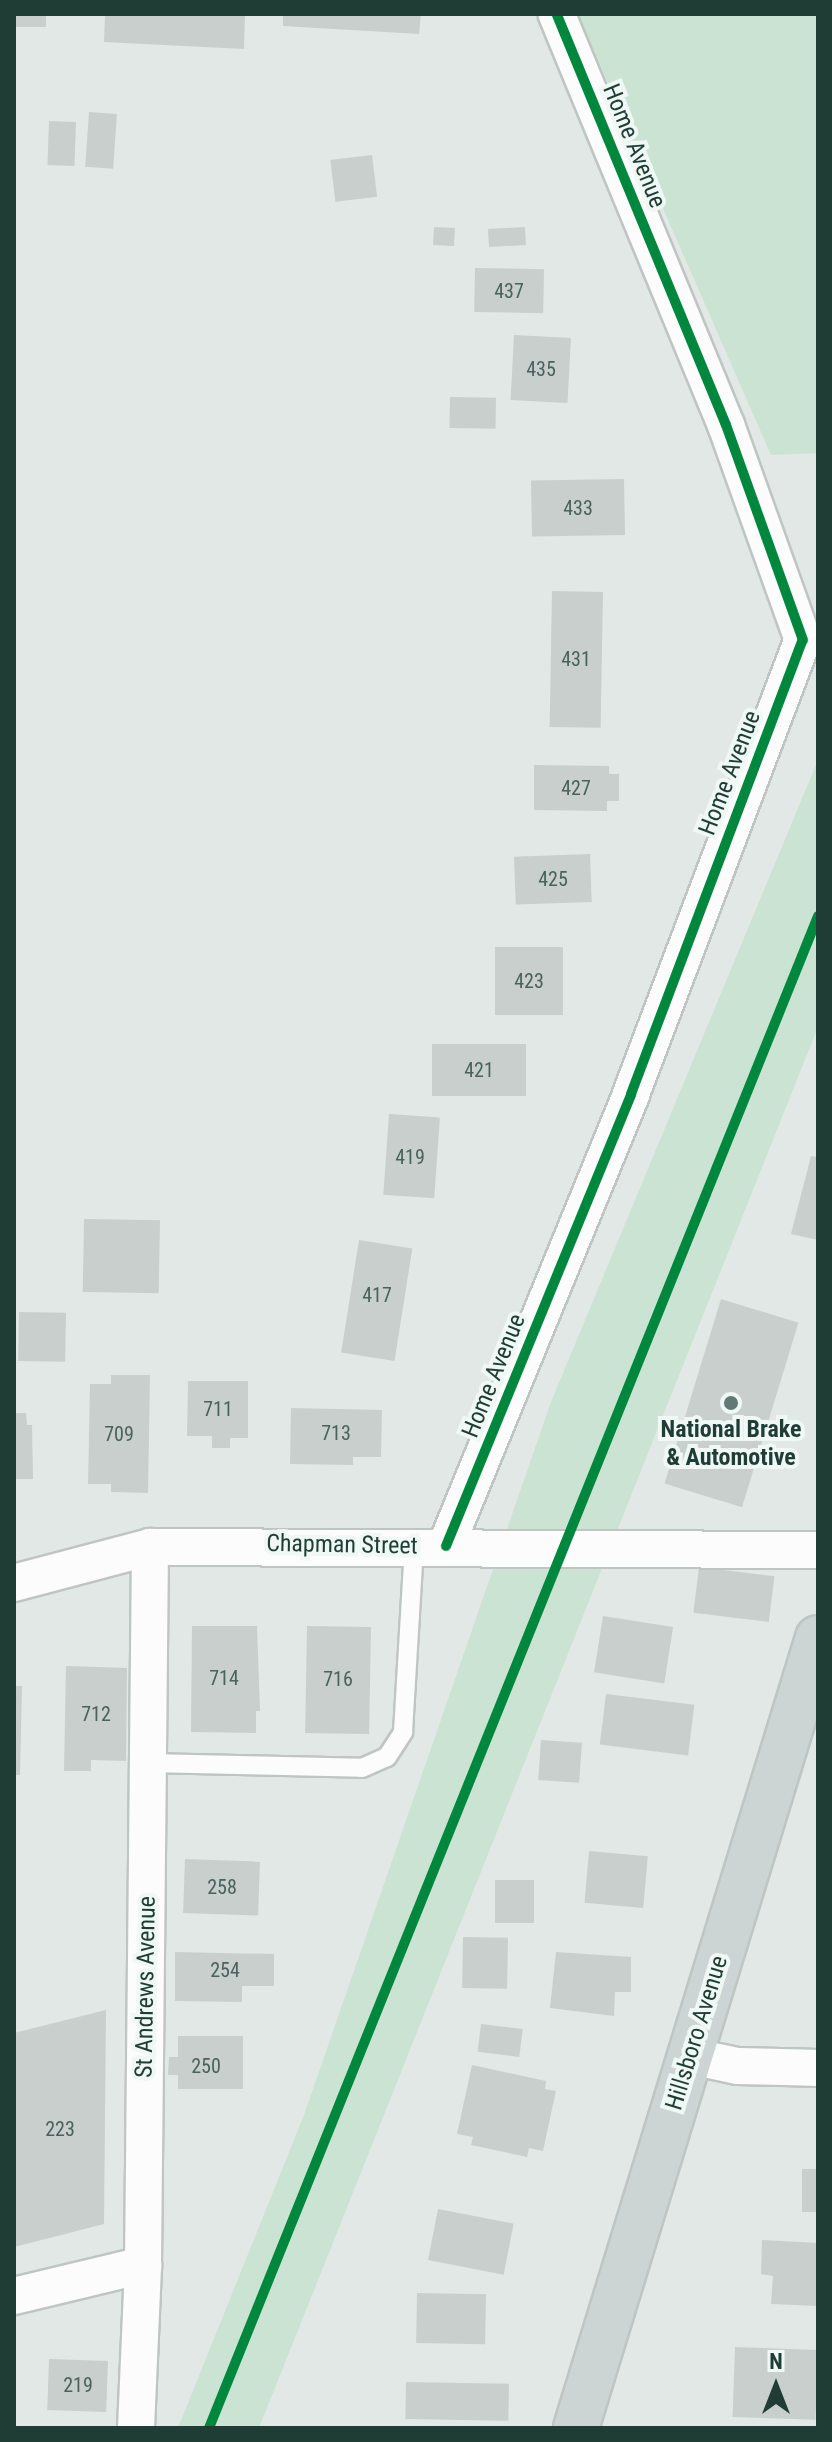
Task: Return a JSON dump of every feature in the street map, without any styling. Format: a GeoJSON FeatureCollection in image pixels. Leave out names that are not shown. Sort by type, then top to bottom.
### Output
{"type":"FeatureCollection","features":[{"type":"Feature","properties":{"kind":"main road","name":"Hillsboro Avenue"},"geometry":{"type":"LineString","coordinates":[[576,2428],[818,1638]]}},
{"type":"Feature","properties":{"kind":"street","name":"Home Avenue"},"geometry":{"type":"LineString","coordinates":[[430,1546],[631,1094],[803,640],[726,425],[557,14]]}},
{"type":"Feature","properties":{"kind":"street"},"geometry":{"type":"LineString","coordinates":[[803,640],[818,605]]}},
{"type":"Feature","properties":{"kind":"street","name":"Chapman Street"},"geometry":{"type":"LineString","coordinates":[[14,1583],[150,1547],[818,1550]]}},
{"type":"Feature","properties":{"kind":"street","name":"St Andrews Avenue"},"geometry":{"type":"LineString","coordinates":[[136,2428],[143,2265],[150,1547]]}},
{"type":"Feature","properties":{"kind":"street"},"geometry":{"type":"LineString","coordinates":[[690,2056],[738,2066],[818,2068]]}},
{"type":"Feature","properties":{"kind":"street"},"geometry":{"type":"LineString","coordinates":[[14,2296],[143,2265]]}},
{"type":"Feature","properties":{"kind":"lane"},"geometry":{"type":"LineString","coordinates":[[148,1763],[362,1768],[387,1757],[403,1732],[430,1546]]}},
{"type":"Feature","properties":{"kind":"green space"},"geometry":{"type":"Polygon","coordinates":[[[578,14],[818,14],[818,453],[771,455],[578,14]]]}},
{"type":"Feature","properties":{"kind":"green space"},"geometry":{"type":"Polygon","coordinates":[[[818,760],[818,1027],[259,2428],[178,2428],[304,2115],[551,1402],[818,760]]]}},
{"type":"Feature","properties":{"kind":"building"},"geometry":{"type":"Polygon","coordinates":[[[14,14],[46,14],[46,27],[14,27],[14,14]]]}},
{"type":"Feature","properties":{"kind":"building"},"geometry":{"type":"Polygon","coordinates":[[[105,14],[245,14],[244,49],[104,42],[105,14]]]}},
{"type":"Feature","properties":{"kind":"building"},"geometry":{"type":"Polygon","coordinates":[[[283,14],[421,14],[419,34],[283,26],[283,14]]]}},
{"type":"Feature","properties":{"kind":"building"},"geometry":{"type":"Polygon","coordinates":[[[89,112],[117,114],[113,169],[85,167],[89,112]]]}},
{"type":"Feature","properties":{"kind":"building"},"geometry":{"type":"Polygon","coordinates":[[[49,121],[76,122],[74,166],[47,165],[49,121]]]}},
{"type":"Feature","properties":{"kind":"building"},"geometry":{"type":"Polygon","coordinates":[[[372,155],[377,197],[335,202],[330,160],[372,155]]]}},
{"type":"Feature","properties":{"kind":"building"},"geometry":{"type":"Polygon","coordinates":[[[434,227],[455,228],[454,246],[433,245],[434,227]]]}},
{"type":"Feature","properties":{"kind":"building"},"geometry":{"type":"Polygon","coordinates":[[[525,227],[526,245],[489,247],[488,229],[525,227]]]}},
{"type":"Feature","properties":{"kind":"building"},"geometry":{"type":"Polygon","coordinates":[[[475,268],[544,269],[543,313],[474,312],[475,268]]]}},
{"type":"Feature","properties":{"kind":"building"},"geometry":{"type":"Polygon","coordinates":[[[514,335],[571,338],[568,403],[511,400],[514,335]]]}},
{"type":"Feature","properties":{"kind":"building"},"geometry":{"type":"Polygon","coordinates":[[[450,397],[496,398],[495,429],[449,428],[450,397]]]}},
{"type":"Feature","properties":{"kind":"building"},"geometry":{"type":"Polygon","coordinates":[[[624,479],[625,535],[532,537],[531,481],[624,479]]]}},
{"type":"Feature","properties":{"kind":"building"},"geometry":{"type":"Polygon","coordinates":[[[552,591],[603,592],[601,728],[550,727],[552,591]]]}},
{"type":"Feature","properties":{"kind":"building"},"geometry":{"type":"Polygon","coordinates":[[[534,765],[609,766],[609,774],[619,774],[619,801],[607,801],[607,811],[534,810],[534,765]]]}},
{"type":"Feature","properties":{"kind":"building"},"geometry":{"type":"Polygon","coordinates":[[[590,854],[592,902],[516,905],[514,857],[590,854]]]}},
{"type":"Feature","properties":{"kind":"building"},"geometry":{"type":"Polygon","coordinates":[[[495,947],[563,947],[563,1015],[495,1015],[495,947]]]}},
{"type":"Feature","properties":{"kind":"building"},"geometry":{"type":"Polygon","coordinates":[[[432,1044],[526,1044],[526,1096],[432,1096],[432,1044]]]}},
{"type":"Feature","properties":{"kind":"building"},"geometry":{"type":"Polygon","coordinates":[[[389,1114],[440,1118],[434,1198],[383,1195],[389,1114]]]}},
{"type":"Feature","properties":{"kind":"building"},"geometry":{"type":"Polygon","coordinates":[[[811,1156],[818,1157],[818,1240],[791,1234],[811,1156]]]}},
{"type":"Feature","properties":{"kind":"building"},"geometry":{"type":"Polygon","coordinates":[[[84,1219],[160,1220],[159,1293],[83,1292],[84,1219]]]}},
{"type":"Feature","properties":{"kind":"building"},"geometry":{"type":"Polygon","coordinates":[[[359,1240],[412,1248],[395,1361],[341,1353],[359,1240]]]}},
{"type":"Feature","properties":{"kind":"building","name":"National Brake & Automotive"},"geometry":{"type":"Polygon","coordinates":[[[721,1299],[798,1323],[742,1507],[665,1484],[721,1299]]]}},
{"type":"Feature","properties":{"kind":"building"},"geometry":{"type":"Polygon","coordinates":[[[19,1312],[66,1313],[65,1362],[18,1361],[19,1312]]]}},
{"type":"Feature","properties":{"kind":"building"},"geometry":{"type":"Polygon","coordinates":[[[111,1375],[150,1375],[148,1493],[111,1492],[111,1484],[88,1484],[90,1384],[111,1384],[111,1375]]]}},
{"type":"Feature","properties":{"kind":"building"},"geometry":{"type":"Polygon","coordinates":[[[188,1381],[248,1381],[248,1438],[230,1438],[230,1448],[212,1448],[212,1436],[187,1436],[188,1381]]]}},
{"type":"Feature","properties":{"kind":"building"},"geometry":{"type":"Polygon","coordinates":[[[291,1408],[382,1410],[381,1457],[353,1457],[353,1465],[290,1464],[291,1408]]]}},
{"type":"Feature","properties":{"kind":"building"},"geometry":{"type":"Polygon","coordinates":[[[14,1413],[26,1413],[27,1425],[32,1425],[33,1479],[14,1479],[14,1413]]]}},
{"type":"Feature","properties":{"kind":"building"},"geometry":{"type":"Polygon","coordinates":[[[699,1567],[774,1576],[769,1622],[693,1613],[699,1567]]]}},
{"type":"Feature","properties":{"kind":"building"},"geometry":{"type":"Polygon","coordinates":[[[603,1616],[673,1627],[664,1683],[594,1672],[603,1616]]]}},
{"type":"Feature","properties":{"kind":"building"},"geometry":{"type":"Polygon","coordinates":[[[192,1626],[257,1626],[260,1711],[256,1711],[256,1733],[191,1732],[192,1626]]]}},
{"type":"Feature","properties":{"kind":"building"},"geometry":{"type":"Polygon","coordinates":[[[307,1626],[371,1627],[369,1734],[305,1733],[307,1626]]]}},
{"type":"Feature","properties":{"kind":"building"},"geometry":{"type":"Polygon","coordinates":[[[66,1666],[127,1668],[126,1761],[91,1760],[91,1771],[64,1771],[66,1666]]]}},
{"type":"Feature","properties":{"kind":"building"},"geometry":{"type":"Polygon","coordinates":[[[14,1686],[22,1686],[20,1775],[14,1775],[14,1686]]]}},
{"type":"Feature","properties":{"kind":"building"},"geometry":{"type":"Polygon","coordinates":[[[606,1694],[694,1705],[688,1755],[600,1745],[606,1694]]]}},
{"type":"Feature","properties":{"kind":"building"},"geometry":{"type":"Polygon","coordinates":[[[541,1740],[582,1743],[579,1783],[538,1780],[541,1740]]]}},
{"type":"Feature","properties":{"kind":"building"},"geometry":{"type":"Polygon","coordinates":[[[589,1851],[648,1856],[643,1908],[584,1903],[589,1851]]]}},
{"type":"Feature","properties":{"kind":"building"},"geometry":{"type":"Polygon","coordinates":[[[185,1859],[260,1862],[258,1916],[183,1913],[185,1859]]]}},
{"type":"Feature","properties":{"kind":"building"},"geometry":{"type":"Polygon","coordinates":[[[495,1880],[534,1880],[534,1923],[495,1923],[495,1880]]]}},
{"type":"Feature","properties":{"kind":"building"},"geometry":{"type":"Polygon","coordinates":[[[463,1937],[508,1938],[507,1989],[462,1988],[463,1937]]]}},
{"type":"Feature","properties":{"kind":"building"},"geometry":{"type":"Polygon","coordinates":[[[175,1952],[274,1954],[274,1986],[242,1986],[242,2002],[175,2001],[175,1952]]]}},
{"type":"Feature","properties":{"kind":"building"},"geometry":{"type":"Polygon","coordinates":[[[556,1952],[631,1957],[631,1992],[615,1992],[614,2016],[550,2008],[556,1952]]]}},
{"type":"Feature","properties":{"kind":"building"},"geometry":{"type":"Polygon","coordinates":[[[106,2010],[104,2224],[14,2247],[14,2033],[106,2010]]]}},
{"type":"Feature","properties":{"kind":"building"},"geometry":{"type":"Polygon","coordinates":[[[481,2024],[523,2029],[519,2057],[478,2052],[481,2024]]]}},
{"type":"Feature","properties":{"kind":"building"},"geometry":{"type":"Polygon","coordinates":[[[178,2036],[243,2036],[243,2089],[178,2089],[178,2075],[168,2075],[169,2057],[178,2057],[178,2036]]]}},
{"type":"Feature","properties":{"kind":"building"},"geometry":{"type":"Polygon","coordinates":[[[472,2065],[546,2081],[545,2089],[556,2091],[543,2151],[529,2148],[527,2157],[471,2145],[473,2137],[457,2134],[472,2065]]]}},
{"type":"Feature","properties":{"kind":"building"},"geometry":{"type":"Polygon","coordinates":[[[802,2169],[818,2169],[818,2212],[802,2212],[802,2169]]]}},
{"type":"Feature","properties":{"kind":"building"},"geometry":{"type":"Polygon","coordinates":[[[438,2209],[514,2224],[504,2275],[428,2260],[438,2209]]]}},
{"type":"Feature","properties":{"kind":"building"},"geometry":{"type":"Polygon","coordinates":[[[762,2240],[818,2243],[818,2306],[771,2304],[773,2276],[761,2274],[762,2240]]]}},
{"type":"Feature","properties":{"kind":"building"},"geometry":{"type":"Polygon","coordinates":[[[417,2293],[486,2294],[485,2344],[416,2343],[417,2293]]]}},
{"type":"Feature","properties":{"kind":"building"},"geometry":{"type":"Polygon","coordinates":[[[735,2347],[818,2350],[816,2420],[733,2417],[735,2347]]]}},
{"type":"Feature","properties":{"kind":"building"},"geometry":{"type":"Polygon","coordinates":[[[49,2359],[108,2361],[106,2412],[47,2410],[49,2359]]]}},
{"type":"Feature","properties":{"kind":"building"},"geometry":{"type":"Polygon","coordinates":[[[406,2382],[509,2384],[508,2421],[405,2419],[406,2382]]]}},
{"type":"Feature","properties":{"kind":"cycle path"},"geometry":{"type":"LineString","coordinates":[[446,1546],[631,1094],[803,640],[726,425],[557,14]]}},
{"type":"Feature","properties":{"kind":"cycle path"},"geometry":{"type":"LineString","coordinates":[[209,2428],[818,916]]}},
{"type":"Feature","properties":{"kind":"place","name":"National Brake & Automotive"},"geometry":{"type":"Point","coordinates":[731,1403]}}]}
